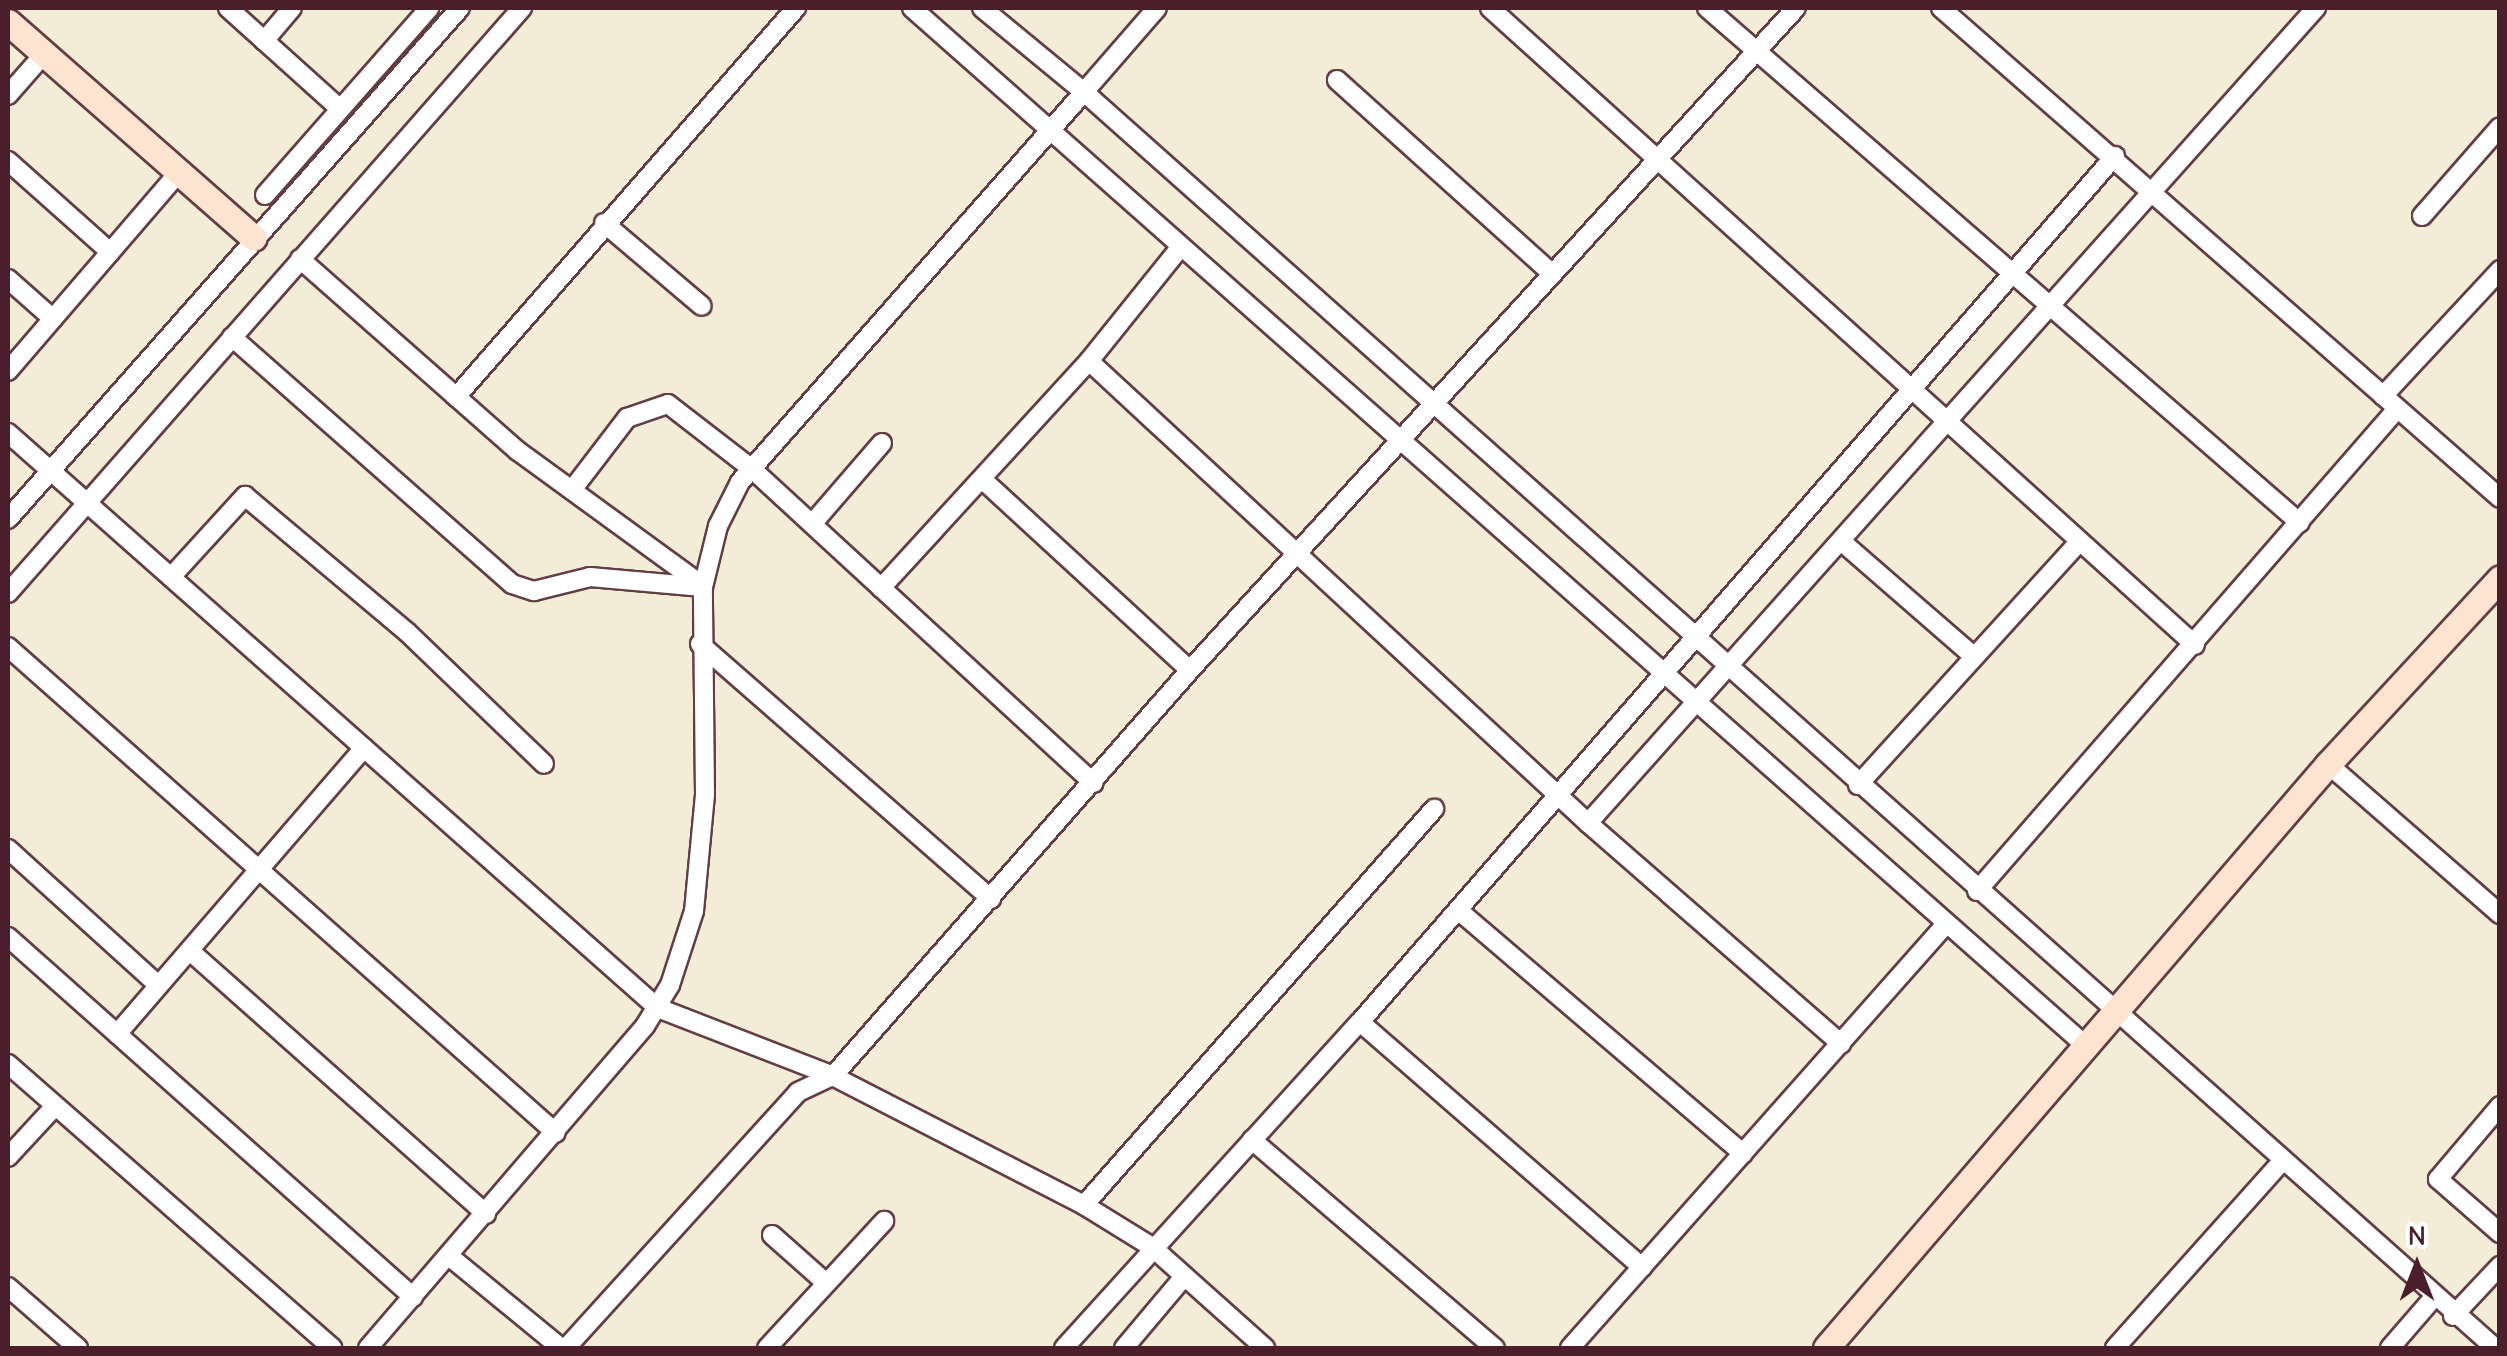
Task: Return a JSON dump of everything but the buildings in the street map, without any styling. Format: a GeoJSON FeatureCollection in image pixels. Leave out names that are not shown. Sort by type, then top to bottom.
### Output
{"type":"FeatureCollection","features":[{"type":"Feature","properties":{"kind":"street"},"geometry":{"type":"LineString","coordinates":[[228,8],[340,109]]}},
{"type":"Feature","properties":{"kind":"street"},"geometry":{"type":"LineString","coordinates":[[264,41],[292,8]]}},
{"type":"Feature","properties":{"kind":"street"},"geometry":{"type":"LineString","coordinates":[[264,196],[429,8]]}},
{"type":"Feature","properties":{"kind":"street"},"geometry":{"type":"LineString","coordinates":[[8,519],[460,8]]}},
{"type":"Feature","properties":{"kind":"street"},"geometry":{"type":"LineString","coordinates":[[8,593],[522,8]]}},
{"type":"Feature","properties":{"kind":"street"},"geometry":{"type":"LineString","coordinates":[[456,397],[604,223],[796,8]]}},
{"type":"Feature","properties":{"kind":"street"},"geometry":{"type":"LineString","coordinates":[[912,8],[1397,442],[1664,678],[1698,701],[2085,1045]]}},
{"type":"Feature","properties":{"kind":"street"},"geometry":{"type":"LineString","coordinates":[[982,8],[1084,92],[1689,637],[1729,664],[1858,785],[2283,1160],[2453,1316],[2495,1348]]}},
{"type":"Feature","properties":{"kind":"street"},"geometry":{"type":"LineString","coordinates":[[368,1348],[658,1008],[694,911],[706,794],[700,644],[704,587],[718,526],[752,469],[1157,8]]}},
{"type":"Feature","properties":{"kind":"street"},"geometry":{"type":"LineString","coordinates":[[1490,8],[2195,645]]}},
{"type":"Feature","properties":{"kind":"street"},"geometry":{"type":"LineString","coordinates":[[1707,8],[2011,278],[2300,523]]}},
{"type":"Feature","properties":{"kind":"street"},"geometry":{"type":"LineString","coordinates":[[450,1256],[563,1348],[798,1092],[833,1076],[1190,670],[1796,8]]}},
{"type":"Feature","properties":{"kind":"street"},"geometry":{"type":"LineString","coordinates":[[1940,8],[2154,190],[2493,492],[2500,472]]}},
{"type":"Feature","properties":{"kind":"street"},"geometry":{"type":"LineString","coordinates":[[1588,824],[2316,8]]}},
{"type":"Feature","properties":{"kind":"street"},"geometry":{"type":"LineString","coordinates":[[8,22],[254,238]]}},
{"type":"Feature","properties":{"kind":"street"},"geometry":{"type":"LineString","coordinates":[[8,95],[44,54]]}},
{"type":"Feature","properties":{"kind":"street"},"geometry":{"type":"LineString","coordinates":[[1336,80],[1552,273]]}},
{"type":"Feature","properties":{"kind":"street"},"geometry":{"type":"LineString","coordinates":[[2422,216],[2500,126]]}},
{"type":"Feature","properties":{"kind":"street"},"geometry":{"type":"LineString","coordinates":[[1064,1348],[1360,1022],[1664,678],[1689,637],[2011,278],[2115,156]]}},
{"type":"Feature","properties":{"kind":"street"},"geometry":{"type":"LineString","coordinates":[[8,161],[110,252]]}},
{"type":"Feature","properties":{"kind":"street"},"geometry":{"type":"LineString","coordinates":[[8,371],[179,172]]}},
{"type":"Feature","properties":{"kind":"street"},"geometry":{"type":"LineString","coordinates":[[604,223],[702,306]]}},
{"type":"Feature","properties":{"kind":"street"},"geometry":{"type":"LineString","coordinates":[[881,588],[1088,361],[1180,248]]}},
{"type":"Feature","properties":{"kind":"street"},"geometry":{"type":"LineString","coordinates":[[300,259],[456,397],[572,490],[704,587]]}},
{"type":"Feature","properties":{"kind":"street"},"geometry":{"type":"LineString","coordinates":[[1977,891],[2300,523],[2390,403],[2500,270]]}},
{"type":"Feature","properties":{"kind":"street"},"geometry":{"type":"LineString","coordinates":[[8,279],[52,319]]}},
{"type":"Feature","properties":{"kind":"street"},"geometry":{"type":"LineString","coordinates":[[232,336],[512,584],[534,590],[590,576],[704,587]]}},
{"type":"Feature","properties":{"kind":"street"},"geometry":{"type":"LineString","coordinates":[[1088,361],[1299,552],[1588,824],[1841,1044]]}},
{"type":"Feature","properties":{"kind":"street"},"geometry":{"type":"LineString","coordinates":[[572,490],[627,418],[652,406],[668,404],[752,469],[1094,783]]}},
{"type":"Feature","properties":{"kind":"street"},"geometry":{"type":"LineString","coordinates":[[8,433],[658,1008],[833,1076],[1084,1205],[1152,1247],[1266,1348]]}},
{"type":"Feature","properties":{"kind":"street"},"geometry":{"type":"LineString","coordinates":[[812,524],[882,443]]}},
{"type":"Feature","properties":{"kind":"street"},"geometry":{"type":"LineString","coordinates":[[982,479],[1190,670]]}},
{"type":"Feature","properties":{"kind":"street"},"geometry":{"type":"LineString","coordinates":[[171,577],[236,499],[245,496],[408,632],[544,764]]}},
{"type":"Feature","properties":{"kind":"street"},"geometry":{"type":"LineString","coordinates":[[1841,541],[1972,656]]}},
{"type":"Feature","properties":{"kind":"street"},"geometry":{"type":"LineString","coordinates":[[1858,785],[2080,542]]}},
{"type":"Feature","properties":{"kind":"street"},"geometry":{"type":"LineString","coordinates":[[1826,1348],[2328,764],[2500,578]]}},
{"type":"Feature","properties":{"kind":"street"},"geometry":{"type":"LineString","coordinates":[[700,644],[991,898]]}},
{"type":"Feature","properties":{"kind":"street"},"geometry":{"type":"LineString","coordinates":[[8,647],[556,1132]]}},
{"type":"Feature","properties":{"kind":"street"},"geometry":{"type":"LineString","coordinates":[[116,1034],[364,748]]}},
{"type":"Feature","properties":{"kind":"street"},"geometry":{"type":"LineString","coordinates":[[2328,764],[2500,914]]}},
{"type":"Feature","properties":{"kind":"street"},"geometry":{"type":"LineString","coordinates":[[1084,1205],[1434,809]]}},
{"type":"Feature","properties":{"kind":"street"},"geometry":{"type":"LineString","coordinates":[[8,850],[158,985]]}},
{"type":"Feature","properties":{"kind":"street"},"geometry":{"type":"LineString","coordinates":[[1458,910],[1743,1153]]}},
{"type":"Feature","properties":{"kind":"street"},"geometry":{"type":"LineString","coordinates":[[1570,1348],[1946,924]]}},
{"type":"Feature","properties":{"kind":"street"},"geometry":{"type":"LineString","coordinates":[[8,937],[413,1298]]}},
{"type":"Feature","properties":{"kind":"street"},"geometry":{"type":"LineString","coordinates":[[190,951],[486,1214]]}},
{"type":"Feature","properties":{"kind":"street"},"geometry":{"type":"LineString","coordinates":[[1360,1022],[1642,1267]]}},
{"type":"Feature","properties":{"kind":"street"},"geometry":{"type":"LineString","coordinates":[[8,1064],[332,1348]]}},
{"type":"Feature","properties":{"kind":"street"},"geometry":{"type":"LineString","coordinates":[[8,1158],[55,1106]]}},
{"type":"Feature","properties":{"kind":"street"},"geometry":{"type":"LineString","coordinates":[[2500,1106],[2438,1180],[2500,1233]]}},
{"type":"Feature","properties":{"kind":"street"},"geometry":{"type":"LineString","coordinates":[[1252,1140],[1496,1348]]}},
{"type":"Feature","properties":{"kind":"street"},"geometry":{"type":"LineString","coordinates":[[2116,1348],[2283,1160]]}},
{"type":"Feature","properties":{"kind":"street"},"geometry":{"type":"LineString","coordinates":[[767,1348],[884,1221]]}},
{"type":"Feature","properties":{"kind":"street"},"geometry":{"type":"LineString","coordinates":[[772,1235],[826,1284]]}},
{"type":"Feature","properties":{"kind":"street"},"geometry":{"type":"LineString","coordinates":[[2453,1316],[2500,1266]]}},
{"type":"Feature","properties":{"kind":"street"},"geometry":{"type":"LineString","coordinates":[[1124,1348],[1184,1278]]}},
{"type":"Feature","properties":{"kind":"street"},"geometry":{"type":"LineString","coordinates":[[8,1287],[78,1348]]}},
{"type":"Feature","properties":{"kind":"street"},"geometry":{"type":"LineString","coordinates":[[2390,1348],[2434,1298]]}}]}
